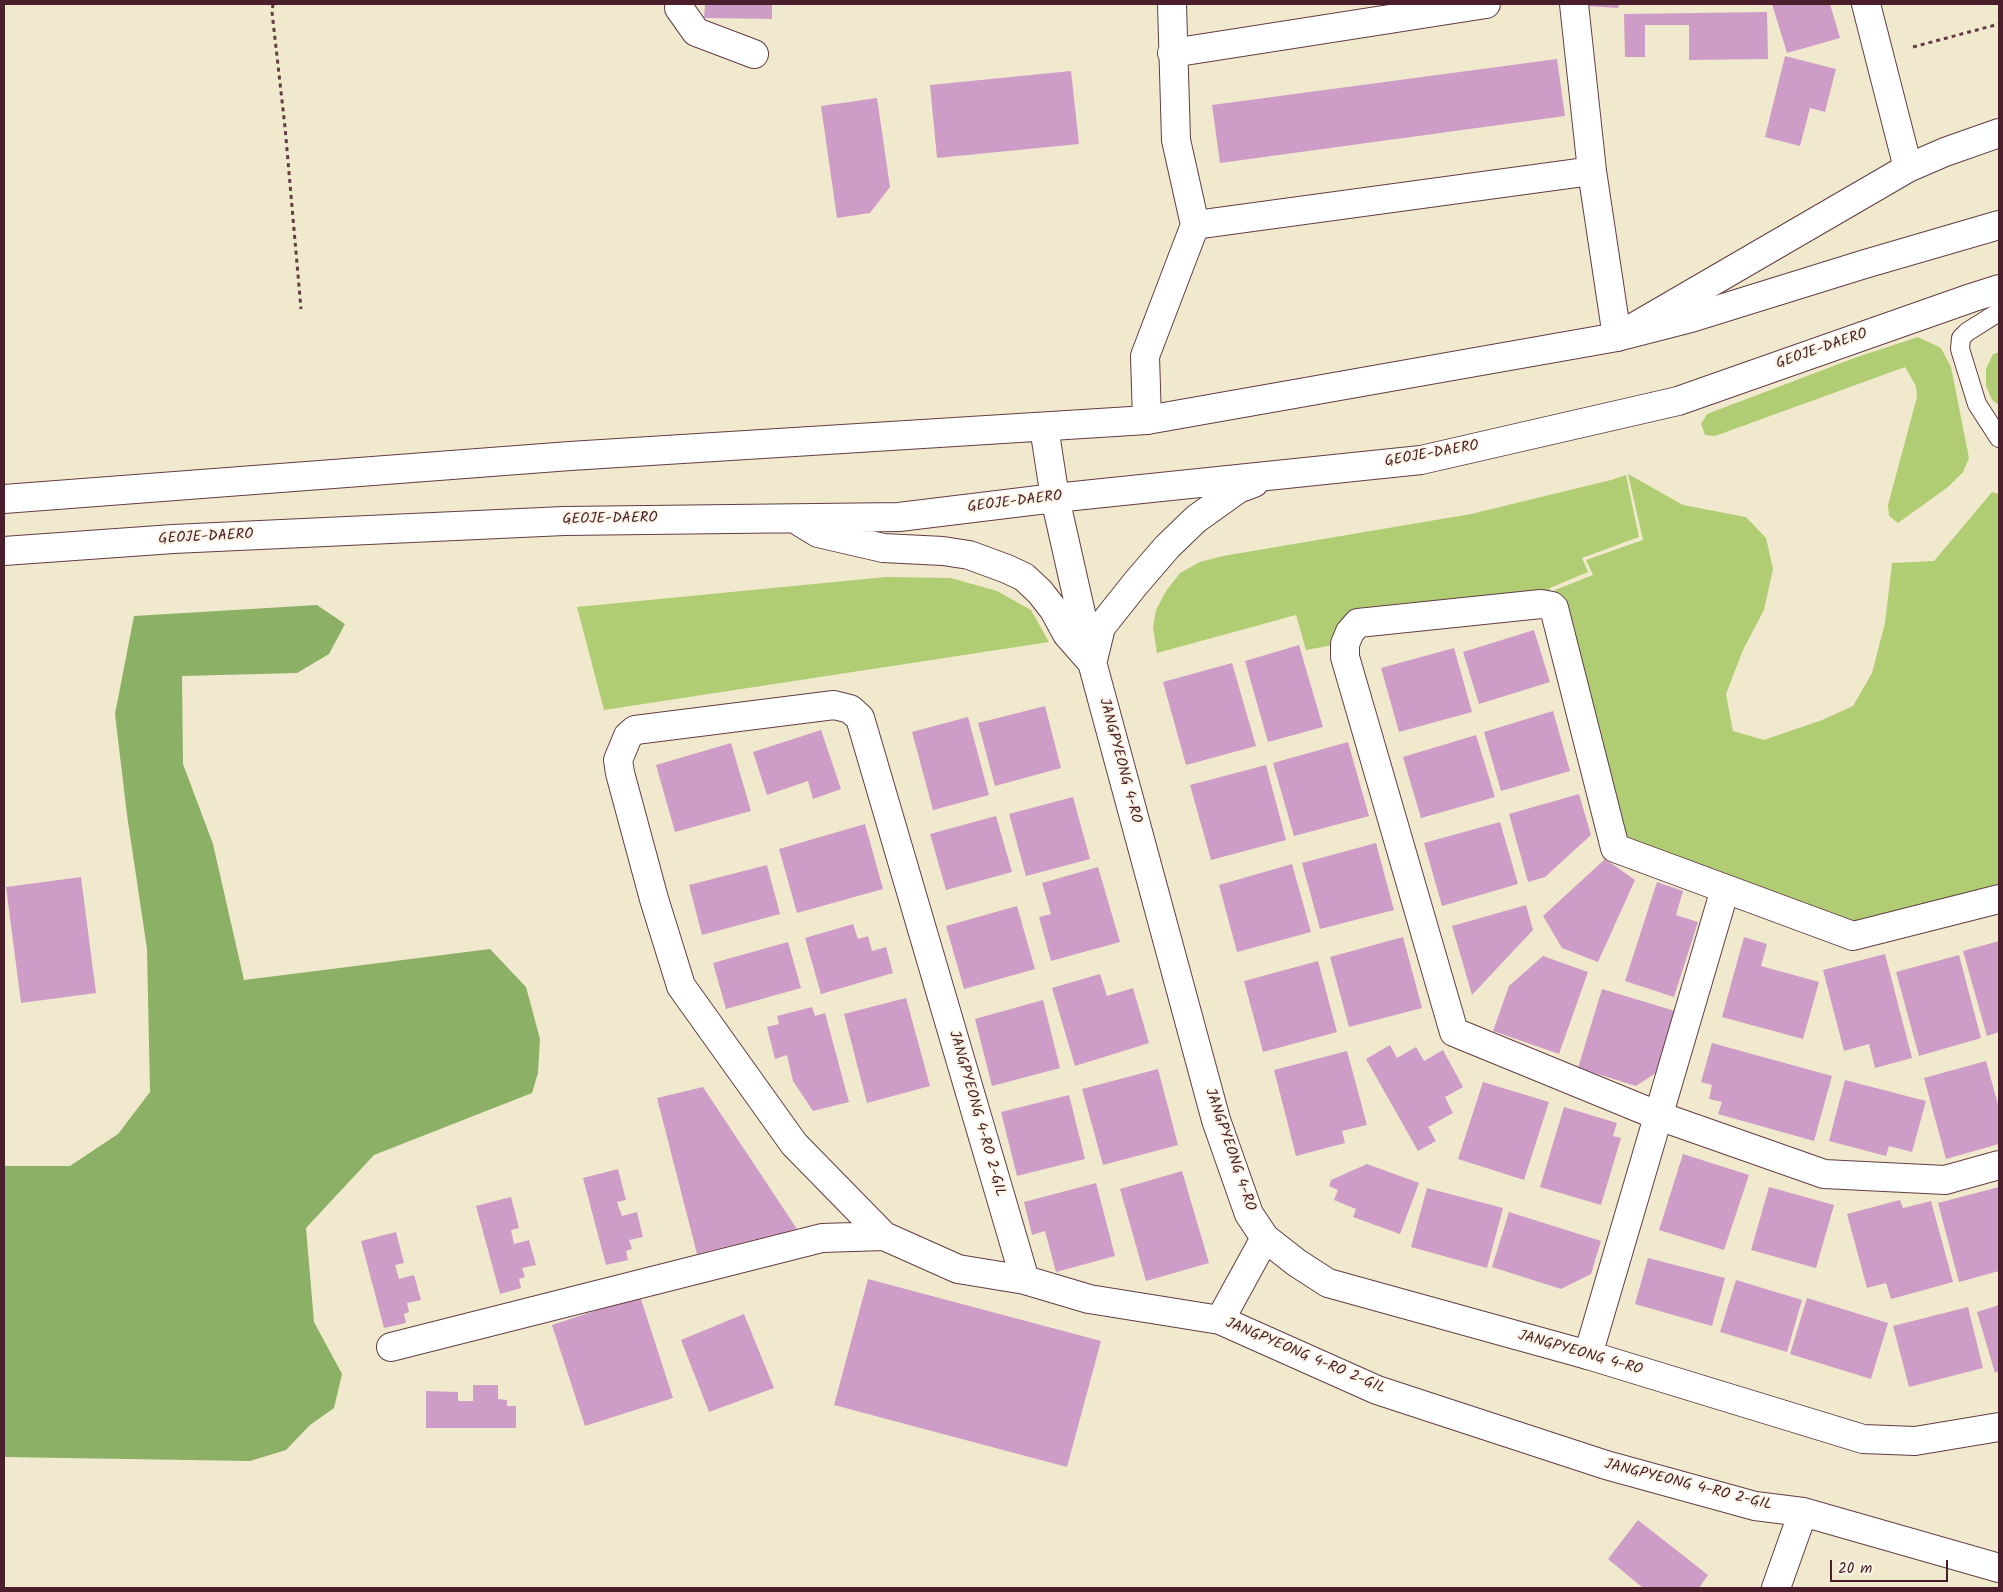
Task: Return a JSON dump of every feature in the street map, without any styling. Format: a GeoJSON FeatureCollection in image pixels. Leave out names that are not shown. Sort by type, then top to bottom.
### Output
{"type":"FeatureCollection","features":[{"type":"Feature","properties":{"kind":"street"},"geometry":{"type":"LineString","coordinates":[[680,4],[679,8],[696,32],[754,54]]}},
{"type":"Feature","properties":{"kind":"street"},"geometry":{"type":"LineString","coordinates":[[1147,420],[1146,356],[1195,225],[1176,140],[1172,4]]}},
{"type":"Feature","properties":{"kind":"street"},"geometry":{"type":"LineString","coordinates":[[1172,53],[1486,4]]}},
{"type":"Feature","properties":{"kind":"street"},"geometry":{"type":"LineString","coordinates":[[1574,4],[1592,171],[1617,337]]}},
{"type":"Feature","properties":{"kind":"street"},"geometry":{"type":"LineString","coordinates":[[1866,4],[1908,168]]}},
{"type":"Feature","properties":{"kind":"street"},"geometry":{"type":"LineString","coordinates":[[1617,337],[1908,168],[1945,152],[1999,133]]}},
{"type":"Feature","properties":{"kind":"street"},"geometry":{"type":"LineString","coordinates":[[1195,225],[1592,171]]}},
{"type":"Feature","properties":{"kind":"street"},"geometry":{"type":"LineString","coordinates":[[4,499],[570,456],[1147,420],[1617,337],[1691,318],[1999,225]]}},
{"type":"Feature","properties":{"kind":"street","name":"GEOJE-DAERO"},"geometry":{"type":"LineString","coordinates":[[4,550],[173,539],[564,521],[899,516],[1421,460],[1678,401],[1999,289]]}},
{"type":"Feature","properties":{"kind":"street","name":"JANGPYEONG 4-RO"},"geometry":{"type":"LineString","coordinates":[[1044,427],[1056,498],[1092,662],[1216,1120],[1249,1214],[1265,1238],[1297,1263],[1328,1283],[1588,1355],[1863,1439],[1915,1441],[1999,1427]]}},
{"type":"Feature","properties":{"kind":"street"},"geometry":{"type":"LineString","coordinates":[[1092,662],[1101,627],[1167,547],[1196,519],[1238,488],[1277,475]]}},
{"type":"Feature","properties":{"kind":"street"},"geometry":{"type":"LineString","coordinates":[[794,518],[818,534],[883,548],[944,550],[969,554],[1024,577],[1040,592],[1054,610],[1067,634],[1092,662]]}},
{"type":"Feature","properties":{"kind":"street"},"geometry":{"type":"LineString","coordinates":[[1999,899],[1853,936],[1615,848],[1552,606],[1541,604],[1358,623],[1350,632],[1345,644],[1345,657],[1454,1032],[1659,1116],[1824,1174],[1945,1180],[1999,1165]]}},
{"type":"Feature","properties":{"kind":"street","name":"JANGPYEONG 4-RO 2-GIL"},"geometry":{"type":"LineString","coordinates":[[884,1236],[794,1144],[681,986],[651,890],[620,773],[618,760],[628,736],[635,730],[834,705],[850,709],[860,718],[1025,1280],[1089,1299],[1220,1320],[1377,1390],[1534,1442],[1690,1489],[1755,1506],[1803,1512],[1999,1568]]}},
{"type":"Feature","properties":{"kind":"street"},"geometry":{"type":"LineString","coordinates":[[1588,1355],[1725,889]]}},
{"type":"Feature","properties":{"kind":"street"},"geometry":{"type":"LineString","coordinates":[[391,1347],[822,1238],[884,1236],[958,1269],[1025,1280]]}},
{"type":"Feature","properties":{"kind":"street"},"geometry":{"type":"LineString","coordinates":[[1220,1320],[1265,1238]]}},
{"type":"Feature","properties":{"kind":"street"},"geometry":{"type":"LineString","coordinates":[[1776,1588],[1803,1512]]}},
{"type":"Feature","properties":{"kind":"lane"},"geometry":{"type":"LineString","coordinates":[[1999,312],[1967,332],[1961,338],[1960,349],[1976,404],[1999,438]]}},
{"type":"Feature","properties":{"kind":"path"},"geometry":{"type":"LineString","coordinates":[[274,4],[272,12],[285,127],[301,309]]}},
{"type":"Feature","properties":{"kind":"path"},"geometry":{"type":"LineString","coordinates":[[1879,56],[1999,24]]}},
{"type":"Feature","properties":{"kind":"green space"},"geometry":{"type":"Polygon","coordinates":[[[1918,337],[1941,348],[1951,367],[1969,458],[1963,472],[1948,487],[1898,523],[1889,516],[1888,505],[1917,397],[1916,386],[1905,367],[1715,436],[1705,435],[1701,424],[1707,414],[1857,357],[1918,337]]]}},
{"type":"Feature","properties":{"kind":"green space"},"geometry":{"type":"Polygon","coordinates":[[[1999,352],[1999,405],[1992,400],[1986,386],[1986,369],[1993,354],[1999,352]]]}},
{"type":"Feature","properties":{"kind":"green space"},"geometry":{"type":"Polygon","coordinates":[[[1628,474],[1683,505],[1746,517],[1766,538],[1773,569],[1764,610],[1743,650],[1726,694],[1733,731],[1764,740],[1822,720],[1853,706],[1872,673],[1885,623],[1892,563],[1934,561],[1992,492],[1999,494],[1999,899],[1853,936],[1615,848],[1554,608],[1555,590],[1593,575],[1586,560],[1643,540],[1628,474]]]}},
{"type":"Feature","properties":{"kind":"green space"},"geometry":{"type":"Polygon","coordinates":[[[1626,475],[1639,537],[1582,558],[1588,572],[1550,588],[1549,599],[1355,619],[1339,644],[1306,650],[1296,615],[1157,653],[1153,627],[1156,610],[1166,591],[1180,573],[1200,562],[1223,556],[1471,514],[1626,475]]]}},
{"type":"Feature","properties":{"kind":"green space"},"geometry":{"type":"Polygon","coordinates":[[[886,577],[951,578],[997,591],[1031,610],[1049,642],[604,710],[577,607],[886,577]]]}},
{"type":"Feature","properties":{"kind":"green space"},"geometry":{"type":"Polygon","coordinates":[[[317,605],[345,624],[329,654],[297,673],[182,676],[183,764],[213,844],[244,980],[490,949],[526,987],[540,1039],[538,1073],[532,1093],[374,1155],[306,1228],[314,1322],[342,1374],[334,1408],[310,1425],[286,1450],[250,1461],[4,1457],[4,1166],[70,1166],[118,1134],[150,1092],[147,949],[127,815],[115,714],[134,616],[317,605]]]}},
{"type":"Feature","properties":{"kind":"building"},"geometry":{"type":"Polygon","coordinates":[[[705,4],[772,4],[772,19],[704,18],[705,4]]]}},
{"type":"Feature","properties":{"kind":"building"},"geometry":{"type":"Polygon","coordinates":[[[1587,4],[1619,4],[1618,8],[1587,6],[1587,4]]]}},
{"type":"Feature","properties":{"kind":"building"},"geometry":{"type":"Polygon","coordinates":[[[1772,4],[1830,4],[1840,38],[1787,53],[1772,4]]]}},
{"type":"Feature","properties":{"kind":"building"},"geometry":{"type":"Polygon","coordinates":[[[1767,12],[1768,59],[1689,60],[1689,25],[1645,25],[1645,57],[1625,57],[1624,14],[1767,12]]]}},
{"type":"Feature","properties":{"kind":"building"},"geometry":{"type":"Polygon","coordinates":[[[1785,56],[1836,69],[1825,112],[1810,108],[1800,146],[1765,137],[1785,56]]]}},
{"type":"Feature","properties":{"kind":"building"},"geometry":{"type":"Polygon","coordinates":[[[1557,59],[1565,116],[1220,163],[1212,105],[1557,59]]]}},
{"type":"Feature","properties":{"kind":"building"},"geometry":{"type":"Polygon","coordinates":[[[1071,71],[1079,144],[937,158],[930,85],[1071,71]]]}},
{"type":"Feature","properties":{"kind":"building"},"geometry":{"type":"Polygon","coordinates":[[[877,98],[890,187],[870,213],[837,218],[821,106],[877,98]]]}},
{"type":"Feature","properties":{"kind":"building"},"geometry":{"type":"Polygon","coordinates":[[[1534,630],[1550,682],[1479,704],[1463,652],[1534,630]]]}},
{"type":"Feature","properties":{"kind":"building"},"geometry":{"type":"Polygon","coordinates":[[[1299,645],[1323,727],[1268,742],[1245,661],[1299,645]]]}},
{"type":"Feature","properties":{"kind":"building"},"geometry":{"type":"Polygon","coordinates":[[[1454,648],[1472,712],[1399,732],[1381,668],[1454,648]]]}},
{"type":"Feature","properties":{"kind":"building"},"geometry":{"type":"Polygon","coordinates":[[[1232,663],[1256,746],[1186,765],[1163,682],[1232,663]]]}},
{"type":"Feature","properties":{"kind":"building"},"geometry":{"type":"Polygon","coordinates":[[[1045,706],[1061,768],[995,786],[978,723],[1045,706]]]}},
{"type":"Feature","properties":{"kind":"building"},"geometry":{"type":"Polygon","coordinates":[[[1553,711],[1570,771],[1501,791],[1484,732],[1553,711]]]}},
{"type":"Feature","properties":{"kind":"building"},"geometry":{"type":"Polygon","coordinates":[[[968,717],[989,795],[933,810],[912,732],[968,717]]]}},
{"type":"Feature","properties":{"kind":"building"},"geometry":{"type":"Polygon","coordinates":[[[821,730],[841,789],[813,799],[808,781],[767,795],[753,752],[821,730]]]}},
{"type":"Feature","properties":{"kind":"building"},"geometry":{"type":"Polygon","coordinates":[[[1476,735],[1495,797],[1421,818],[1403,757],[1476,735]]]}},
{"type":"Feature","properties":{"kind":"building"},"geometry":{"type":"Polygon","coordinates":[[[1348,742],[1369,816],[1294,836],[1273,763],[1348,742]]]}},
{"type":"Feature","properties":{"kind":"building"},"geometry":{"type":"Polygon","coordinates":[[[731,743],[751,811],[675,832],[656,765],[731,743]]]}},
{"type":"Feature","properties":{"kind":"building"},"geometry":{"type":"Polygon","coordinates":[[[1266,765],[1286,840],[1211,860],[1190,785],[1266,765]]]}},
{"type":"Feature","properties":{"kind":"building"},"geometry":{"type":"Polygon","coordinates":[[[1579,794],[1591,835],[1545,877],[1528,882],[1509,814],[1579,794]]]}},
{"type":"Feature","properties":{"kind":"building"},"geometry":{"type":"Polygon","coordinates":[[[1073,797],[1090,859],[1026,876],[1009,814],[1073,797]]]}},
{"type":"Feature","properties":{"kind":"building"},"geometry":{"type":"Polygon","coordinates":[[[996,816],[1012,872],[946,890],[930,834],[996,816]]]}},
{"type":"Feature","properties":{"kind":"building"},"geometry":{"type":"Polygon","coordinates":[[[1500,822],[1518,884],[1442,906],[1424,843],[1500,822]]]}},
{"type":"Feature","properties":{"kind":"building"},"geometry":{"type":"Polygon","coordinates":[[[865,824],[883,889],[797,913],[779,849],[865,824]]]}},
{"type":"Feature","properties":{"kind":"building"},"geometry":{"type":"Polygon","coordinates":[[[1376,843],[1394,910],[1320,929],[1302,863],[1376,843]]]}},
{"type":"Feature","properties":{"kind":"building"},"geometry":{"type":"Polygon","coordinates":[[[1605,859],[1635,880],[1598,962],[1562,948],[1543,916],[1605,859]]]}},
{"type":"Feature","properties":{"kind":"building"},"geometry":{"type":"Polygon","coordinates":[[[1292,864],[1311,932],[1237,952],[1219,885],[1292,864]]]}},
{"type":"Feature","properties":{"kind":"building"},"geometry":{"type":"Polygon","coordinates":[[[767,865],[780,914],[702,935],[689,885],[767,865]]]}},
{"type":"Feature","properties":{"kind":"building"},"geometry":{"type":"Polygon","coordinates":[[[1098,867],[1120,942],[1051,961],[1039,917],[1051,914],[1042,883],[1098,867]]]}},
{"type":"Feature","properties":{"kind":"building"},"geometry":{"type":"Polygon","coordinates":[[[81,877],[96,993],[21,1003],[6,887],[81,877]]]}},
{"type":"Feature","properties":{"kind":"building"},"geometry":{"type":"Polygon","coordinates":[[[1657,882],[1683,891],[1676,915],[1698,922],[1674,997],[1625,981],[1657,882]]]}},
{"type":"Feature","properties":{"kind":"building"},"geometry":{"type":"Polygon","coordinates":[[[1526,905],[1533,930],[1472,995],[1452,926],[1526,905]]]}},
{"type":"Feature","properties":{"kind":"building"},"geometry":{"type":"Polygon","coordinates":[[[1017,906],[1035,969],[964,989],[946,926],[1017,906]]]}},
{"type":"Feature","properties":{"kind":"building"},"geometry":{"type":"Polygon","coordinates":[[[853,924],[858,939],[868,936],[872,951],[886,947],[893,973],[821,994],[805,938],[853,924]]]}},
{"type":"Feature","properties":{"kind":"building"},"geometry":{"type":"Polygon","coordinates":[[[1403,937],[1422,1008],[1349,1027],[1330,957],[1403,937]]]}},
{"type":"Feature","properties":{"kind":"building"},"geometry":{"type":"Polygon","coordinates":[[[1744,937],[1767,944],[1761,966],[1819,982],[1803,1039],[1722,1017],[1744,937]]]}},
{"type":"Feature","properties":{"kind":"building"},"geometry":{"type":"Polygon","coordinates":[[[1999,941],[1999,1032],[1987,1036],[1963,951],[1999,941]]]}},
{"type":"Feature","properties":{"kind":"building"},"geometry":{"type":"Polygon","coordinates":[[[788,942],[801,988],[726,1009],[713,963],[788,942]]]}},
{"type":"Feature","properties":{"kind":"building"},"geometry":{"type":"Polygon","coordinates":[[[1885,954],[1912,1058],[1875,1068],[1869,1044],[1844,1051],[1823,970],[1885,954]]]}},
{"type":"Feature","properties":{"kind":"building"},"geometry":{"type":"Polygon","coordinates":[[[1959,955],[1981,1038],[1919,1056],[1896,972],[1959,955]]]}},
{"type":"Feature","properties":{"kind":"building"},"geometry":{"type":"Polygon","coordinates":[[[1543,956],[1588,972],[1559,1054],[1493,1031],[1509,986],[1543,956]]]}},
{"type":"Feature","properties":{"kind":"building"},"geometry":{"type":"Polygon","coordinates":[[[1318,961],[1337,1032],[1263,1052],[1244,981],[1318,961]]]}},
{"type":"Feature","properties":{"kind":"building"},"geometry":{"type":"Polygon","coordinates":[[[1100,974],[1107,996],[1133,988],[1149,1043],[1075,1066],[1052,988],[1100,974]]]}},
{"type":"Feature","properties":{"kind":"building"},"geometry":{"type":"Polygon","coordinates":[[[1602,989],[1675,1011],[1656,1073],[1636,1086],[1578,1068],[1602,989]]]}},
{"type":"Feature","properties":{"kind":"building"},"geometry":{"type":"Polygon","coordinates":[[[906,998],[930,1086],[867,1103],[844,1014],[906,998]]]}},
{"type":"Feature","properties":{"kind":"building"},"geometry":{"type":"Polygon","coordinates":[[[1043,1000],[1060,1068],[992,1086],[975,1019],[1043,1000]]]}},
{"type":"Feature","properties":{"kind":"building"},"geometry":{"type":"Polygon","coordinates":[[[812,1007],[815,1016],[825,1013],[849,1102],[813,1111],[793,1081],[787,1055],[775,1059],[767,1027],[779,1024],[777,1016],[812,1007]]]}},
{"type":"Feature","properties":{"kind":"building"},"geometry":{"type":"Polygon","coordinates":[[[1712,1043],[1832,1076],[1814,1141],[1718,1114],[1722,1102],[1709,1099],[1712,1085],[1701,1082],[1712,1043]]]}},
{"type":"Feature","properties":{"kind":"building"},"geometry":{"type":"Polygon","coordinates":[[[1390,1045],[1397,1058],[1416,1047],[1424,1061],[1443,1050],[1463,1087],[1445,1097],[1453,1113],[1428,1127],[1436,1141],[1418,1151],[1366,1059],[1390,1045]]]}},
{"type":"Feature","properties":{"kind":"building"},"geometry":{"type":"Polygon","coordinates":[[[1347,1051],[1367,1125],[1342,1131],[1345,1143],[1296,1156],[1274,1070],[1347,1051]]]}},
{"type":"Feature","properties":{"kind":"building"},"geometry":{"type":"Polygon","coordinates":[[[1986,1061],[1999,1108],[1999,1144],[1946,1159],[1924,1078],[1986,1061]]]}},
{"type":"Feature","properties":{"kind":"building"},"geometry":{"type":"Polygon","coordinates":[[[1158,1069],[1178,1145],[1103,1165],[1082,1089],[1158,1069]]]}},
{"type":"Feature","properties":{"kind":"building"},"geometry":{"type":"Polygon","coordinates":[[[1845,1080],[1926,1101],[1912,1152],[1889,1146],[1886,1156],[1829,1141],[1845,1080]]]}},
{"type":"Feature","properties":{"kind":"building"},"geometry":{"type":"Polygon","coordinates":[[[1483,1082],[1549,1102],[1524,1180],[1458,1159],[1483,1082]]]}},
{"type":"Feature","properties":{"kind":"building"},"geometry":{"type":"Polygon","coordinates":[[[703,1087],[797,1229],[697,1254],[657,1098],[703,1087]]]}},
{"type":"Feature","properties":{"kind":"building"},"geometry":{"type":"Polygon","coordinates":[[[1069,1095],[1085,1159],[1017,1176],[1001,1112],[1069,1095]]]}},
{"type":"Feature","properties":{"kind":"building"},"geometry":{"type":"Polygon","coordinates":[[[1564,1107],[1617,1123],[1613,1136],[1621,1138],[1601,1205],[1540,1187],[1564,1107]]]}},
{"type":"Feature","properties":{"kind":"building"},"geometry":{"type":"Polygon","coordinates":[[[1683,1154],[1749,1175],[1724,1250],[1659,1230],[1683,1154]]]}},
{"type":"Feature","properties":{"kind":"building"},"geometry":{"type":"Polygon","coordinates":[[[1367,1164],[1419,1183],[1400,1234],[1353,1217],[1356,1209],[1334,1200],[1338,1190],[1329,1186],[1331,1180],[1367,1164]]]}},
{"type":"Feature","properties":{"kind":"building"},"geometry":{"type":"Polygon","coordinates":[[[618,1169],[626,1200],[617,1202],[622,1216],[637,1212],[643,1237],[629,1240],[632,1249],[626,1251],[628,1260],[606,1265],[583,1178],[618,1169]]]}},
{"type":"Feature","properties":{"kind":"building"},"geometry":{"type":"Polygon","coordinates":[[[1182,1171],[1209,1263],[1146,1281],[1120,1189],[1182,1171]]]}},
{"type":"Feature","properties":{"kind":"building"},"geometry":{"type":"Polygon","coordinates":[[[1096,1183],[1115,1256],[1056,1272],[1045,1231],[1032,1235],[1024,1202],[1096,1183]]]}},
{"type":"Feature","properties":{"kind":"building"},"geometry":{"type":"Polygon","coordinates":[[[1769,1187],[1834,1205],[1816,1268],[1751,1250],[1769,1187]]]}},
{"type":"Feature","properties":{"kind":"building"},"geometry":{"type":"Polygon","coordinates":[[[1999,1187],[1999,1271],[1959,1282],[1938,1203],[1999,1187]]]}},
{"type":"Feature","properties":{"kind":"building"},"geometry":{"type":"Polygon","coordinates":[[[1427,1188],[1503,1208],[1487,1268],[1411,1247],[1427,1188]]]}},
{"type":"Feature","properties":{"kind":"building"},"geometry":{"type":"Polygon","coordinates":[[[511,1197],[519,1228],[511,1230],[514,1244],[529,1240],[536,1265],[522,1268],[525,1277],[519,1279],[521,1288],[500,1294],[476,1206],[511,1197]]]}},
{"type":"Feature","properties":{"kind":"building"},"geometry":{"type":"Polygon","coordinates":[[[1900,1200],[1903,1208],[1931,1201],[1953,1282],[1891,1299],[1886,1283],[1867,1288],[1847,1214],[1900,1200]]]}},
{"type":"Feature","properties":{"kind":"building"},"geometry":{"type":"Polygon","coordinates":[[[1509,1212],[1601,1241],[1591,1274],[1561,1289],[1492,1267],[1509,1212]]]}},
{"type":"Feature","properties":{"kind":"building"},"geometry":{"type":"Polygon","coordinates":[[[396,1232],[404,1263],[395,1265],[399,1279],[414,1275],[421,1300],[407,1303],[409,1312],[404,1314],[406,1323],[384,1328],[361,1241],[396,1232]]]}},
{"type":"Feature","properties":{"kind":"building"},"geometry":{"type":"Polygon","coordinates":[[[1648,1258],[1725,1278],[1712,1326],[1635,1304],[1648,1258]]]}},
{"type":"Feature","properties":{"kind":"building"},"geometry":{"type":"Polygon","coordinates":[[[868,1279],[1101,1341],[1067,1467],[834,1405],[868,1279]]]}},
{"type":"Feature","properties":{"kind":"building"},"geometry":{"type":"Polygon","coordinates":[[[1736,1280],[1802,1300],[1787,1352],[1720,1332],[1736,1280]]]}},
{"type":"Feature","properties":{"kind":"building"},"geometry":{"type":"Polygon","coordinates":[[[640,1296],[673,1398],[585,1426],[552,1325],[640,1296]]]}},
{"type":"Feature","properties":{"kind":"building"},"geometry":{"type":"Polygon","coordinates":[[[1807,1298],[1888,1323],[1871,1379],[1790,1354],[1807,1298]]]}},
{"type":"Feature","properties":{"kind":"building"},"geometry":{"type":"Polygon","coordinates":[[[1999,1305],[1999,1371],[1995,1373],[1977,1312],[1999,1305]]]}},
{"type":"Feature","properties":{"kind":"building"},"geometry":{"type":"Polygon","coordinates":[[[1968,1307],[1983,1368],[1909,1387],[1893,1326],[1968,1307]]]}},
{"type":"Feature","properties":{"kind":"building"},"geometry":{"type":"Polygon","coordinates":[[[744,1314],[774,1388],[709,1412],[681,1340],[744,1314]]]}},
{"type":"Feature","properties":{"kind":"building"},"geometry":{"type":"Polygon","coordinates":[[[473,1385],[498,1385],[498,1399],[507,1400],[507,1406],[516,1406],[516,1428],[426,1428],[426,1391],[458,1392],[458,1401],[473,1401],[473,1385]]]}},
{"type":"Feature","properties":{"kind":"building"},"geometry":{"type":"Polygon","coordinates":[[[1638,1520],[1708,1575],[1699,1588],[1643,1588],[1608,1559],[1638,1520]]]}}]}
